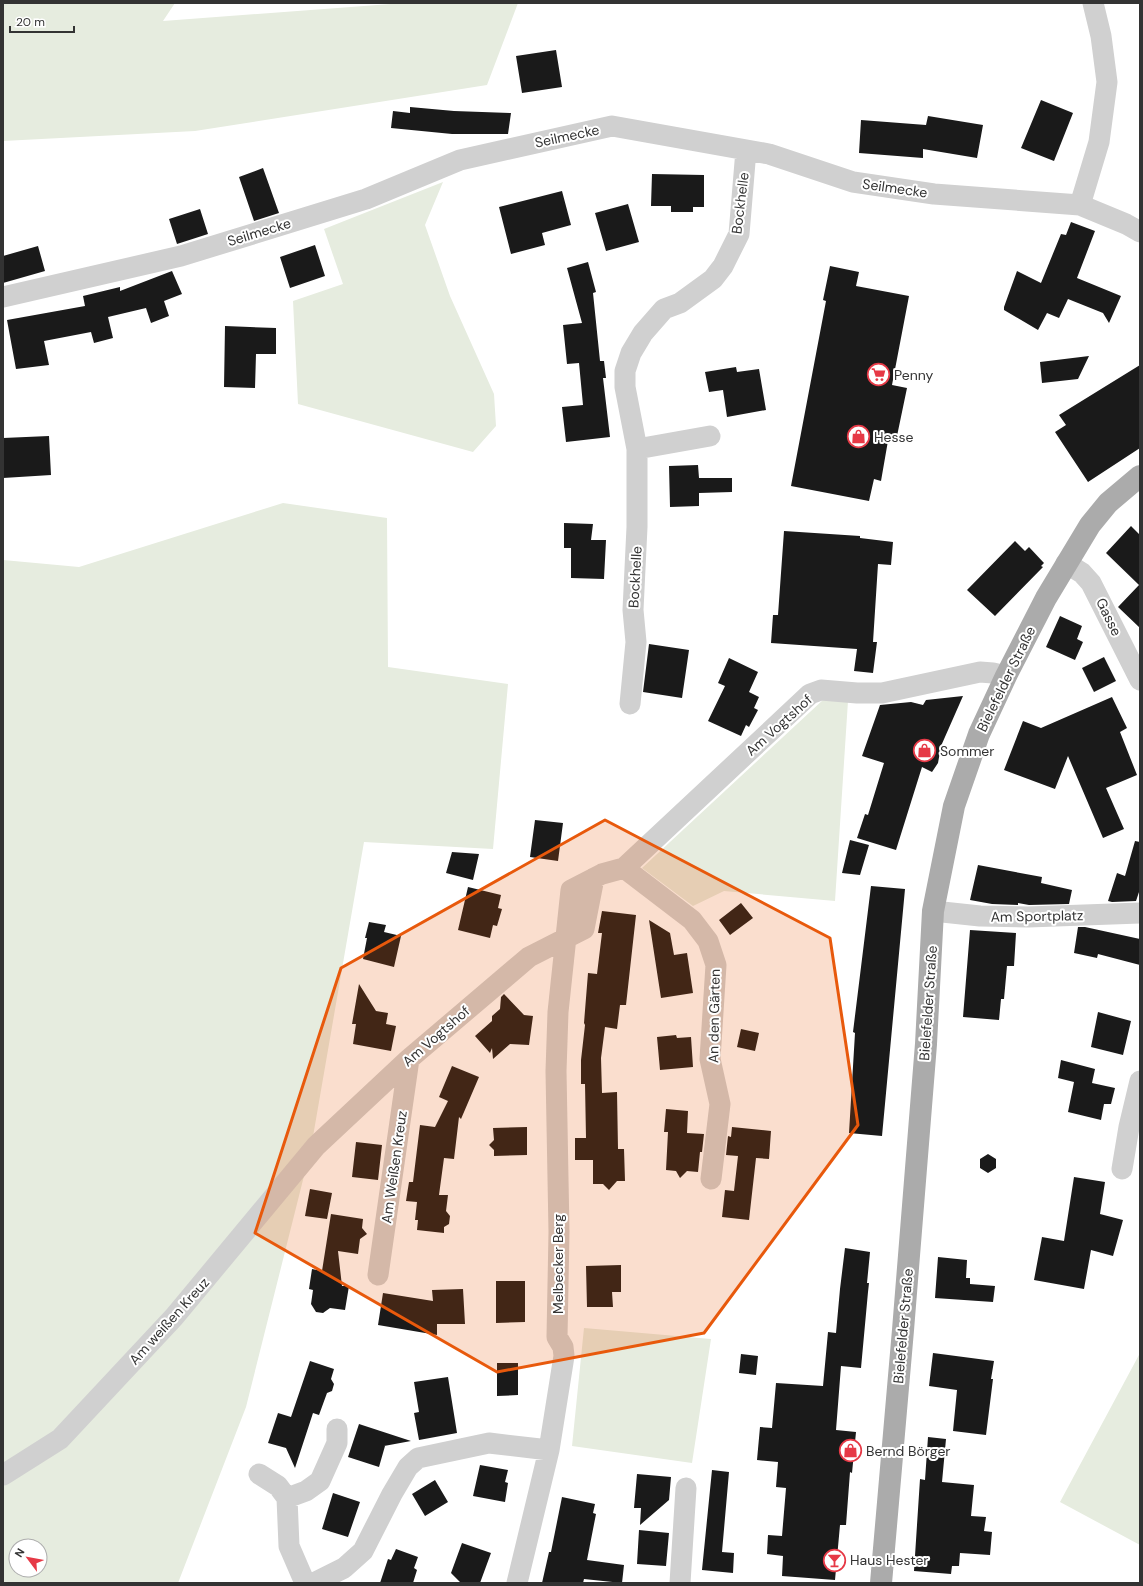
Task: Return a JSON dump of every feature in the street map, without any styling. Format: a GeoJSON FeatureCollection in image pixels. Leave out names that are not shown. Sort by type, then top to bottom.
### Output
{"type":"FeatureCollection","features":[{"type":"Feature","properties":{"kind":"main road","name":"Bielefelder Straße"},"geometry":{"type":"LineString","coordinates":[[881,1583],[926,1044],[933,911],[954,806],[979,734],[1006,676],[1046,598],[1090,525],[1108,503],[1140,476]]}},
{"type":"Feature","properties":{"kind":"street"},"geometry":{"type":"LineString","coordinates":[[1080,205],[1099,142],[1107,82],[1101,36],[1093,3]]}},
{"type":"Feature","properties":{"kind":"street","name":"Seilmecke"},"geometry":{"type":"LineString","coordinates":[[3,297],[180,256],[366,199],[460,160],[612,126],[769,154],[854,182],[934,194],[1080,205],[1126,224],[1140,232]]}},
{"type":"Feature","properties":{"kind":"street","name":"Bockhelle"},"geometry":{"type":"LineString","coordinates":[[630,704],[636,642],[633,610],[637,527],[637,449],[625,387],[625,371],[631,353],[643,333],[664,309],[680,303],[713,279],[723,266],[739,234],[746,150]]}},
{"type":"Feature","properties":{"kind":"street"},"geometry":{"type":"LineString","coordinates":[[637,449],[710,436]]}},
{"type":"Feature","properties":{"kind":"street","name":"Gasse"},"geometry":{"type":"LineString","coordinates":[[1066,563],[1082,573],[1092,583],[1140,680]]}},
{"type":"Feature","properties":{"kind":"street","name":"Am Vogtshof"},"geometry":{"type":"LineString","coordinates":[[316,1146],[409,1059],[529,957],[566,939],[571,890],[602,874],[624,868],[810,694],[821,690],[857,694],[882,693],[980,672],[1006,676]]}},
{"type":"Feature","properties":{"kind":"street","name":"An den Gärten"},"geometry":{"type":"LineString","coordinates":[[624,868],[692,920],[708,941],[716,965],[710,1060],[720,1104],[711,1179]]}},
{"type":"Feature","properties":{"kind":"street","name":"Am Sportplatz"},"geometry":{"type":"LineString","coordinates":[[933,911],[988,916],[1140,913]]}},
{"type":"Feature","properties":{"kind":"street","name":"Melbecker Berg"},"geometry":{"type":"LineString","coordinates":[[518,1583],[549,1450],[564,1356],[563,1347],[557,1337],[559,1232],[556,1071],[558,1012],[566,939]]}},
{"type":"Feature","properties":{"kind":"street","name":"Am Weißen Kreuz"},"geometry":{"type":"LineString","coordinates":[[378,1275],[409,1059]]}},
{"type":"Feature","properties":{"kind":"street"},"geometry":{"type":"LineString","coordinates":[[1122,1169],[1134,1130],[1140,1081]]}},
{"type":"Feature","properties":{"kind":"street","name":"Am weißen Kreuz"},"geometry":{"type":"LineString","coordinates":[[3,1475],[60,1439],[174,1317],[316,1146]]}},
{"type":"Feature","properties":{"kind":"street"},"geometry":{"type":"LineString","coordinates":[[286,1498],[306,1491],[320,1481],[337,1443],[337,1430]]}},
{"type":"Feature","properties":{"kind":"street"},"geometry":{"type":"LineString","coordinates":[[314,1583],[344,1568],[363,1551],[392,1494],[408,1467],[418,1458],[489,1443],[549,1450]]}},
{"type":"Feature","properties":{"kind":"street"},"geometry":{"type":"LineString","coordinates":[[259,1474],[278,1486],[286,1498],[289,1546],[305,1583]]}},
{"type":"Feature","properties":{"kind":"street"},"geometry":{"type":"LineString","coordinates":[[680,1583],[686,1488]]}},
{"type":"Feature","properties":{"kind":"highlighted area"},"geometry":{"type":"Polygon","coordinates":[[[605,820],[830,938],[858,1125],[704,1333],[497,1372],[255,1233],[341,968],[605,820]]]}},
{"type":"Feature","properties":{"kind":"shaded area"},"geometry":{"type":"Polygon","coordinates":[[[3,3],[175,3],[163,21],[404,3],[518,3],[487,85],[195,131],[3,141],[3,3]]]}},
{"type":"Feature","properties":{"kind":"shaded area"},"geometry":{"type":"Polygon","coordinates":[[[443,182],[425,225],[450,296],[494,394],[496,426],[473,452],[298,404],[293,301],[343,284],[324,229],[443,182]]]}},
{"type":"Feature","properties":{"kind":"shaded area"},"geometry":{"type":"Polygon","coordinates":[[[283,503],[387,518],[388,667],[508,684],[493,849],[364,842],[311,1148],[246,1407],[178,1583],[3,1583],[3,560],[79,567],[283,503]]]}},
{"type":"Feature","properties":{"kind":"shaded area"},"geometry":{"type":"Polygon","coordinates":[[[824,699],[848,701],[835,901],[724,891],[693,906],[642,868],[824,699]]]}},
{"type":"Feature","properties":{"kind":"shaded area"},"geometry":{"type":"Polygon","coordinates":[[[584,1328],[711,1339],[692,1463],[572,1446],[584,1328]]]}},
{"type":"Feature","properties":{"kind":"shaded area"},"geometry":{"type":"Polygon","coordinates":[[[1140,1353],[1140,1545],[1060,1502],[1140,1353]]]}},
{"type":"Feature","properties":{"kind":"building"},"geometry":{"type":"Polygon","coordinates":[[[556,50],[562,87],[522,93],[516,56],[556,50]]]}},
{"type":"Feature","properties":{"kind":"building"},"geometry":{"type":"Polygon","coordinates":[[[1041,100],[1073,113],[1054,161],[1021,148],[1041,100]]]}},
{"type":"Feature","properties":{"kind":"building"},"geometry":{"type":"Polygon","coordinates":[[[410,107],[454,111],[511,113],[508,134],[452,134],[391,128],[393,111],[410,113],[410,107]]]}},
{"type":"Feature","properties":{"kind":"building"},"geometry":{"type":"Polygon","coordinates":[[[928,116],[983,125],[977,158],[923,149],[923,158],[859,153],[861,120],[926,125],[928,116]]]}},
{"type":"Feature","properties":{"kind":"building"},"geometry":{"type":"Polygon","coordinates":[[[263,168],[279,213],[254,221],[239,177],[263,168]]]}},
{"type":"Feature","properties":{"kind":"building"},"geometry":{"type":"Polygon","coordinates":[[[652,174],[704,175],[704,207],[693,207],[693,212],[671,212],[671,206],[651,206],[652,174]]]}},
{"type":"Feature","properties":{"kind":"building"},"geometry":{"type":"Polygon","coordinates":[[[562,191],[571,225],[542,233],[545,245],[511,254],[499,207],[562,191]]]}},
{"type":"Feature","properties":{"kind":"building"},"geometry":{"type":"Polygon","coordinates":[[[628,204],[639,242],[606,251],[595,213],[628,204]]]}},
{"type":"Feature","properties":{"kind":"building"},"geometry":{"type":"Polygon","coordinates":[[[200,209],[208,234],[177,244],[169,219],[200,209]]]}},
{"type":"Feature","properties":{"kind":"building"},"geometry":{"type":"Polygon","coordinates":[[[1071,222],[1095,231],[1077,278],[1121,296],[1109,323],[1103,313],[1068,299],[1059,318],[1047,313],[1038,330],[1004,310],[1004,307],[1017,271],[1041,283],[1061,234],[1066,235],[1071,222]]]}},
{"type":"Feature","properties":{"kind":"building"},"geometry":{"type":"Polygon","coordinates":[[[315,245],[325,276],[290,288],[280,257],[315,245]]]}},
{"type":"Feature","properties":{"kind":"building"},"geometry":{"type":"Polygon","coordinates":[[[38,246],[45,271],[3,283],[3,256],[38,246]]]}},
{"type":"Feature","properties":{"kind":"building"},"geometry":{"type":"Polygon","coordinates":[[[588,262],[596,292],[593,293],[600,361],[604,361],[606,378],[603,378],[610,437],[566,442],[562,407],[583,405],[579,363],[567,364],[563,325],[582,323],[567,268],[588,262]]]}},
{"type":"Feature","properties":{"kind":"building"},"geometry":{"type":"Polygon","coordinates":[[[830,266],[859,272],[856,286],[909,296],[892,385],[907,388],[897,436],[889,435],[881,481],[874,479],[869,501],[791,486],[826,301],[823,300],[830,266]]]}},
{"type":"Feature","properties":{"kind":"building"},"geometry":{"type":"Polygon","coordinates":[[[172,271],[182,294],[164,301],[169,316],[151,323],[146,308],[108,317],[113,338],[94,343],[91,332],[44,341],[49,365],[16,369],[7,320],[85,306],[83,296],[120,287],[120,291],[172,271]]]}},
{"type":"Feature","properties":{"kind":"building"},"geometry":{"type":"Polygon","coordinates":[[[225,326],[276,328],[276,354],[256,354],[255,388],[224,387],[225,326]]]}},
{"type":"Feature","properties":{"kind":"building"},"geometry":{"type":"Polygon","coordinates":[[[1089,356],[1078,379],[1042,383],[1040,362],[1089,356]]]}},
{"type":"Feature","properties":{"kind":"building"},"geometry":{"type":"Polygon","coordinates":[[[1140,365],[1140,448],[1088,482],[1055,432],[1066,425],[1059,415],[1140,365]]]}},
{"type":"Feature","properties":{"kind":"building"},"geometry":{"type":"Polygon","coordinates":[[[736,367],[737,372],[759,369],[766,410],[727,417],[723,390],[709,392],[705,372],[736,367]]]}},
{"type":"Feature","properties":{"kind":"building"},"geometry":{"type":"Polygon","coordinates":[[[49,436],[51,475],[3,478],[3,438],[49,436]]]}},
{"type":"Feature","properties":{"kind":"building"},"geometry":{"type":"Polygon","coordinates":[[[698,465],[699,478],[732,478],[732,492],[699,493],[699,506],[670,507],[669,466],[698,465]]]}},
{"type":"Feature","properties":{"kind":"building"},"geometry":{"type":"Polygon","coordinates":[[[564,523],[593,524],[591,540],[606,540],[604,579],[571,578],[571,548],[564,548],[564,523]]]}},
{"type":"Feature","properties":{"kind":"building"},"geometry":{"type":"Polygon","coordinates":[[[1131,526],[1140,535],[1140,628],[1118,607],[1139,585],[1106,553],[1131,526]]]}},
{"type":"Feature","properties":{"kind":"building"},"geometry":{"type":"Polygon","coordinates":[[[784,531],[860,536],[860,538],[893,542],[891,565],[878,564],[873,642],[877,642],[873,673],[854,671],[857,649],[771,643],[773,615],[778,615],[784,531]]]}},
{"type":"Feature","properties":{"kind":"building"},"geometry":{"type":"Polygon","coordinates":[[[1015,541],[1025,551],[1029,547],[1044,563],[1041,566],[1043,567],[995,616],[967,590],[1015,541]]]}},
{"type":"Feature","properties":{"kind":"building"},"geometry":{"type":"Polygon","coordinates":[[[1060,616],[1082,626],[1077,639],[1083,642],[1075,660],[1046,647],[1060,616]]]}},
{"type":"Feature","properties":{"kind":"building"},"geometry":{"type":"Polygon","coordinates":[[[649,644],[689,650],[682,698],[643,692],[649,644]]]}},
{"type":"Feature","properties":{"kind":"building"},"geometry":{"type":"Polygon","coordinates":[[[1104,657],[1116,681],[1094,692],[1082,668],[1104,657]]]}},
{"type":"Feature","properties":{"kind":"building"},"geometry":{"type":"Polygon","coordinates":[[[729,658],[758,672],[749,692],[759,697],[754,708],[758,710],[749,727],[746,725],[741,736],[708,721],[725,686],[718,683],[729,658]]]}},
{"type":"Feature","properties":{"kind":"building"},"geometry":{"type":"Polygon","coordinates":[[[963,696],[941,746],[938,763],[932,772],[922,767],[896,850],[857,838],[865,814],[868,815],[884,763],[862,756],[880,705],[911,702],[923,705],[926,700],[963,696]]]}},
{"type":"Feature","properties":{"kind":"building"},"geometry":{"type":"Polygon","coordinates":[[[1112,697],[1127,728],[1120,732],[1137,775],[1106,788],[1124,829],[1103,838],[1068,756],[1055,789],[1004,770],[1023,721],[1041,728],[1112,697]]]}},
{"type":"Feature","properties":{"kind":"building"},"geometry":{"type":"Polygon","coordinates":[[[535,820],[563,823],[558,861],[530,857],[535,820]]]}},
{"type":"Feature","properties":{"kind":"building"},"geometry":{"type":"Polygon","coordinates":[[[850,840],[869,845],[860,875],[842,873],[850,840]]]}},
{"type":"Feature","properties":{"kind":"building"},"geometry":{"type":"Polygon","coordinates":[[[1135,841],[1140,842],[1140,889],[1136,901],[1108,901],[1117,873],[1125,876],[1135,841]]]}},
{"type":"Feature","properties":{"kind":"building"},"geometry":{"type":"Polygon","coordinates":[[[452,852],[479,854],[473,880],[446,873],[452,852]]]}},
{"type":"Feature","properties":{"kind":"building"},"geometry":{"type":"Polygon","coordinates":[[[978,865],[1042,877],[1041,883],[1072,890],[1069,904],[992,904],[970,900],[978,865]]]}},
{"type":"Feature","properties":{"kind":"building"},"geometry":{"type":"Polygon","coordinates":[[[871,886],[905,889],[882,1136],[849,1133],[855,1033],[853,1032],[871,886]]]}},
{"type":"Feature","properties":{"kind":"building"},"geometry":{"type":"Polygon","coordinates":[[[468,887],[501,895],[498,908],[502,909],[497,926],[493,925],[490,938],[458,930],[468,887]]]}},
{"type":"Feature","properties":{"kind":"building"},"geometry":{"type":"Polygon","coordinates":[[[741,903],[753,918],[730,935],[719,920],[741,903]]]}},
{"type":"Feature","properties":{"kind":"building"},"geometry":{"type":"Polygon","coordinates":[[[602,911],[636,915],[626,1005],[620,1005],[617,1029],[605,1027],[601,1058],[602,1093],[617,1092],[618,1149],[624,1149],[625,1181],[617,1181],[609,1190],[603,1184],[593,1184],[593,1160],[575,1160],[575,1138],[586,1138],[585,1084],[581,1084],[581,1060],[588,973],[597,974],[602,933],[598,933],[602,911]]]}},
{"type":"Feature","properties":{"kind":"building"},"geometry":{"type":"Polygon","coordinates":[[[649,920],[670,933],[674,955],[687,953],[693,993],[661,998],[649,920]]]}},
{"type":"Feature","properties":{"kind":"building"},"geometry":{"type":"Polygon","coordinates":[[[369,922],[386,925],[384,932],[401,936],[394,967],[363,959],[367,938],[365,938],[369,922]]]}},
{"type":"Feature","properties":{"kind":"building"},"geometry":{"type":"Polygon","coordinates":[[[1078,927],[1085,927],[1140,939],[1140,965],[1098,954],[1097,958],[1074,953],[1078,927]]]}},
{"type":"Feature","properties":{"kind":"building"},"geometry":{"type":"Polygon","coordinates":[[[970,930],[1016,933],[1014,966],[1007,966],[1004,999],[1001,999],[999,1020],[963,1017],[970,930]]]}},
{"type":"Feature","properties":{"kind":"building"},"geometry":{"type":"Polygon","coordinates":[[[359,984],[376,1011],[388,1013],[386,1024],[396,1026],[391,1051],[353,1044],[356,1024],[352,1024],[359,984]]]}},
{"type":"Feature","properties":{"kind":"building"},"geometry":{"type":"Polygon","coordinates":[[[504,994],[524,1015],[533,1016],[529,1045],[510,1044],[493,1059],[492,1048],[490,1053],[475,1036],[492,1021],[492,1016],[500,1009],[501,997],[504,994]]]}},
{"type":"Feature","properties":{"kind":"building"},"geometry":{"type":"Polygon","coordinates":[[[1098,1012],[1131,1021],[1123,1055],[1091,1047],[1098,1012]]]}},
{"type":"Feature","properties":{"kind":"building"},"geometry":{"type":"Polygon","coordinates":[[[741,1029],[759,1033],[755,1051],[737,1047],[741,1029]]]}},
{"type":"Feature","properties":{"kind":"building"},"geometry":{"type":"Polygon","coordinates":[[[676,1035],[677,1038],[691,1037],[693,1067],[660,1070],[657,1037],[676,1035]]]}},
{"type":"Feature","properties":{"kind":"building"},"geometry":{"type":"Polygon","coordinates":[[[1061,1060],[1095,1069],[1092,1083],[1115,1088],[1111,1104],[1104,1104],[1101,1120],[1068,1112],[1074,1082],[1058,1078],[1061,1060]]]}},
{"type":"Feature","properties":{"kind":"building"},"geometry":{"type":"Polygon","coordinates":[[[452,1066],[479,1077],[461,1119],[459,1117],[454,1159],[444,1158],[439,1195],[448,1195],[446,1211],[450,1216],[449,1224],[444,1227],[444,1233],[417,1230],[418,1220],[415,1220],[417,1202],[406,1201],[409,1182],[413,1182],[420,1125],[435,1127],[448,1101],[439,1097],[452,1066]]]}},
{"type":"Feature","properties":{"kind":"building"},"geometry":{"type":"Polygon","coordinates":[[[666,1109],[688,1111],[687,1133],[704,1134],[698,1172],[687,1171],[680,1178],[676,1171],[666,1170],[668,1132],[664,1132],[666,1109]]]}},
{"type":"Feature","properties":{"kind":"building"},"geometry":{"type":"Polygon","coordinates":[[[527,1127],[527,1155],[494,1156],[494,1150],[489,1145],[494,1140],[493,1128],[527,1127]]]}},
{"type":"Feature","properties":{"kind":"building"},"geometry":{"type":"Polygon","coordinates":[[[732,1127],[771,1131],[769,1159],[756,1158],[749,1220],[722,1217],[725,1190],[734,1191],[738,1156],[726,1155],[728,1136],[731,1137],[732,1127]]]}},
{"type":"Feature","properties":{"kind":"building"},"geometry":{"type":"Polygon","coordinates":[[[356,1142],[382,1145],[378,1180],[352,1177],[356,1142]]]}},
{"type":"Feature","properties":{"kind":"building"},"geometry":{"type":"Polygon","coordinates":[[[988,1154],[996,1159],[996,1168],[988,1173],[980,1168],[980,1159],[988,1154]]]}},
{"type":"Feature","properties":{"kind":"building"},"geometry":{"type":"Polygon","coordinates":[[[1074,1177],[1105,1182],[1100,1214],[1123,1220],[1113,1256],[1091,1250],[1084,1289],[1034,1280],[1042,1237],[1064,1241],[1074,1177]]]}},
{"type":"Feature","properties":{"kind":"building"},"geometry":{"type":"Polygon","coordinates":[[[310,1189],[332,1193],[327,1219],[305,1216],[310,1189]]]}},
{"type":"Feature","properties":{"kind":"building"},"geometry":{"type":"Polygon","coordinates":[[[331,1214],[363,1219],[362,1228],[367,1234],[360,1239],[358,1254],[338,1251],[342,1286],[349,1286],[345,1310],[330,1308],[323,1313],[316,1312],[311,1304],[313,1290],[309,1289],[312,1269],[322,1271],[331,1214]]]}},
{"type":"Feature","properties":{"kind":"building"},"geometry":{"type":"Polygon","coordinates":[[[845,1248],[870,1252],[867,1283],[869,1283],[861,1368],[841,1366],[836,1430],[856,1432],[852,1473],[850,1472],[846,1525],[840,1525],[835,1580],[782,1576],[783,1556],[767,1554],[768,1535],[782,1536],[786,1488],[776,1487],[778,1462],[757,1460],[760,1427],[772,1428],[776,1383],[823,1386],[828,1332],[836,1333],[845,1248]]]}},
{"type":"Feature","properties":{"kind":"building"},"geometry":{"type":"Polygon","coordinates":[[[938,1257],[967,1260],[966,1278],[970,1278],[970,1284],[995,1286],[993,1302],[935,1298],[938,1257]]]}},
{"type":"Feature","properties":{"kind":"building"},"geometry":{"type":"Polygon","coordinates":[[[621,1265],[621,1292],[612,1292],[613,1307],[587,1307],[586,1266],[621,1265]]]}},
{"type":"Feature","properties":{"kind":"building"},"geometry":{"type":"Polygon","coordinates":[[[496,1281],[525,1281],[525,1322],[496,1323],[496,1281]]]}},
{"type":"Feature","properties":{"kind":"building"},"geometry":{"type":"Polygon","coordinates":[[[463,1289],[465,1324],[437,1324],[437,1335],[378,1325],[383,1293],[433,1301],[432,1290],[463,1289]]]}},
{"type":"Feature","properties":{"kind":"building"},"geometry":{"type":"Polygon","coordinates":[[[933,1353],[994,1361],[986,1435],[953,1431],[957,1390],[929,1386],[933,1353]]]}},
{"type":"Feature","properties":{"kind":"building"},"geometry":{"type":"Polygon","coordinates":[[[741,1354],[758,1356],[756,1375],[739,1373],[741,1354]]]}},
{"type":"Feature","properties":{"kind":"building"},"geometry":{"type":"Polygon","coordinates":[[[310,1361],[334,1369],[331,1379],[334,1384],[332,1391],[327,1393],[319,1415],[313,1413],[295,1468],[286,1448],[268,1443],[278,1413],[291,1417],[310,1361]]]}},
{"type":"Feature","properties":{"kind":"building"},"geometry":{"type":"Polygon","coordinates":[[[497,1363],[518,1363],[518,1395],[497,1396],[497,1363]]]}},
{"type":"Feature","properties":{"kind":"building"},"geometry":{"type":"Polygon","coordinates":[[[448,1377],[457,1433],[419,1440],[414,1413],[419,1412],[414,1382],[448,1377]]]}},
{"type":"Feature","properties":{"kind":"building"},"geometry":{"type":"Polygon","coordinates":[[[359,1424],[411,1441],[384,1446],[379,1467],[348,1457],[359,1424]]]}},
{"type":"Feature","properties":{"kind":"building"},"geometry":{"type":"Polygon","coordinates":[[[928,1437],[946,1439],[942,1482],[974,1485],[971,1516],[986,1517],[984,1531],[992,1532],[990,1555],[960,1553],[959,1566],[952,1566],[951,1574],[914,1571],[920,1479],[925,1480],[928,1437]]]}},
{"type":"Feature","properties":{"kind":"building"},"geometry":{"type":"Polygon","coordinates":[[[480,1465],[508,1470],[505,1482],[508,1483],[505,1502],[473,1496],[480,1465]]]}},
{"type":"Feature","properties":{"kind":"building"},"geometry":{"type":"Polygon","coordinates":[[[712,1470],[729,1472],[722,1552],[734,1553],[733,1573],[702,1570],[712,1470]]]}},
{"type":"Feature","properties":{"kind":"building"},"geometry":{"type":"Polygon","coordinates":[[[637,1474],[671,1477],[669,1500],[640,1525],[641,1508],[634,1508],[637,1474]]]}},
{"type":"Feature","properties":{"kind":"building"},"geometry":{"type":"Polygon","coordinates":[[[435,1480],[448,1502],[425,1516],[412,1494],[435,1480]]]}},
{"type":"Feature","properties":{"kind":"building"},"geometry":{"type":"Polygon","coordinates":[[[333,1493],[360,1502],[348,1537],[322,1529],[333,1493]]]}},
{"type":"Feature","properties":{"kind":"building"},"geometry":{"type":"Polygon","coordinates":[[[562,1497],[595,1504],[593,1513],[596,1514],[587,1560],[624,1565],[622,1583],[584,1579],[583,1583],[542,1583],[549,1552],[551,1552],[562,1497]]]}},
{"type":"Feature","properties":{"kind":"building"},"geometry":{"type":"Polygon","coordinates":[[[639,1530],[669,1533],[666,1566],[637,1564],[639,1530]]]}},
{"type":"Feature","properties":{"kind":"building"},"geometry":{"type":"Polygon","coordinates":[[[462,1543],[491,1553],[480,1583],[461,1583],[451,1573],[462,1543]]]}},
{"type":"Feature","properties":{"kind":"building"},"geometry":{"type":"Polygon","coordinates":[[[396,1549],[418,1557],[414,1568],[417,1570],[413,1583],[380,1583],[388,1559],[391,1560],[396,1549]]]}},
{"type":"Feature","properties":{"kind":"place","name":"Penny"},"geometry":{"type":"Point","coordinates":[878,375]}},
{"type":"Feature","properties":{"kind":"place","name":"Hesse"},"geometry":{"type":"Point","coordinates":[858,437]}},
{"type":"Feature","properties":{"kind":"place","name":"Sommer"},"geometry":{"type":"Point","coordinates":[925,751]}},
{"type":"Feature","properties":{"kind":"place","name":"Bernd Börger"},"geometry":{"type":"Point","coordinates":[851,1451]}},
{"type":"Feature","properties":{"kind":"place","name":"Haus Hester"},"geometry":{"type":"Point","coordinates":[834,1560]}}]}
